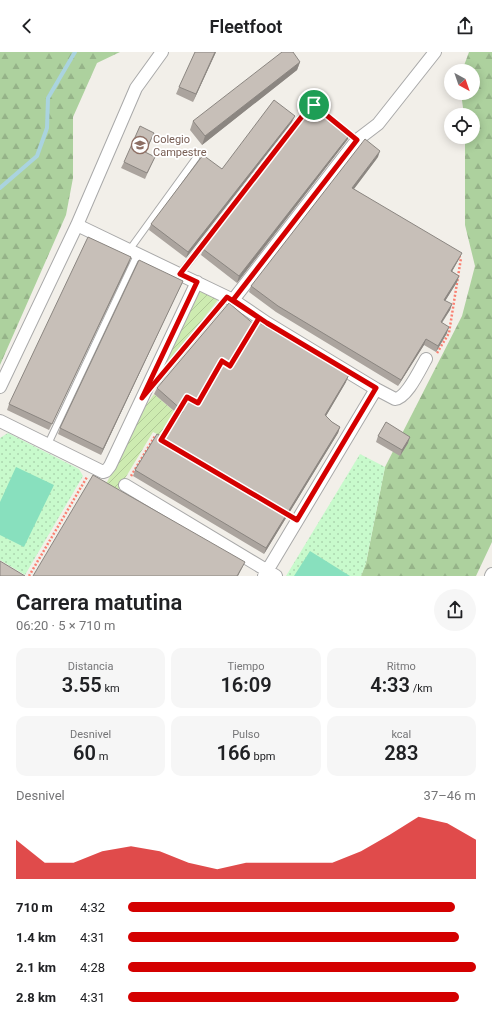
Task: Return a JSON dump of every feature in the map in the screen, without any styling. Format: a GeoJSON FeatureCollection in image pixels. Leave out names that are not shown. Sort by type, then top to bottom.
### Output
{"type":"FeatureCollection","features":[{"type":"Feature","properties":{"kind":"street"},"geometry":{"type":"LineString","coordinates":[[0,387],[77,225],[136,88],[162,52]]}},
{"type":"Feature","properties":{"kind":"street"},"geometry":{"type":"LineString","coordinates":[[230,298],[354,138],[378,124],[435,52]]}},
{"type":"Feature","properties":{"kind":"street"},"geometry":{"type":"LineString","coordinates":[[77,225],[230,298],[263,321],[395,398],[400,398],[408,390],[431,357]]}},
{"type":"Feature","properties":{"kind":"street"},"geometry":{"type":"LineString","coordinates":[[0,421],[93,468],[103,472],[108,470],[197,282]]}},
{"type":"Feature","properties":{"kind":"street"},"geometry":{"type":"LineString","coordinates":[[126,485],[269,574],[376,388]]}},
{"type":"Feature","properties":{"kind":"lane"},"geometry":{"type":"LineString","coordinates":[[180,274],[310,106],[314,105],[326,115]]}},
{"type":"Feature","properties":{"kind":"lane"},"geometry":{"type":"LineString","coordinates":[[48,444],[134,251],[196,158]]}},
{"type":"Feature","properties":{"kind":"lane"},"geometry":{"type":"LineString","coordinates":[[142,398],[230,298]]}},
{"type":"Feature","properties":{"kind":"path"},"geometry":{"type":"LineString","coordinates":[[431,357],[450,333],[461,258],[454,254]]}},
{"type":"Feature","properties":{"kind":"path"},"geometry":{"type":"LineString","coordinates":[[448,304],[454,308]]}},
{"type":"Feature","properties":{"kind":"path"},"geometry":{"type":"LineString","coordinates":[[161,440],[179,409]]}},
{"type":"Feature","properties":{"kind":"path"},"geometry":{"type":"LineString","coordinates":[[126,485],[155,436],[168,444]]}},
{"type":"Feature","properties":{"kind":"path"},"geometry":{"type":"LineString","coordinates":[[29,576],[93,468]]}},
{"type":"Feature","properties":{"kind":"green space"},"geometry":{"type":"Polygon","coordinates":[[[0,52],[120,52],[97,63],[73,117],[73,178],[66,215],[0,365],[0,52]]]}},
{"type":"Feature","properties":{"kind":"green space"},"geometry":{"type":"Polygon","coordinates":[[[469,52],[492,52],[492,542],[476,576],[361,576],[366,563],[385,467],[462,316],[475,266],[465,225],[465,144],[480,144],[480,108],[463,108],[462,100],[480,100],[480,64],[465,64],[469,52]]]}},
{"type":"Feature","properties":{"kind":"green space"},"geometry":{"type":"Polygon","coordinates":[[[200,291],[218,300],[168,363],[166,361],[200,291]]]}},
{"type":"Feature","properties":{"kind":"green space"},"geometry":{"type":"Polygon","coordinates":[[[154,394],[175,412],[161,436],[153,432],[115,495],[104,488],[145,407],[154,394]]]}},
{"type":"Feature","properties":{"kind":"green space"},"geometry":{"type":"Polygon","coordinates":[[[8,433],[79,469],[83,476],[25,575],[0,560],[0,438],[8,433]]]}},
{"type":"Feature","properties":{"kind":"green space"},"geometry":{"type":"Polygon","coordinates":[[[360,454],[385,467],[366,563],[361,576],[286,576],[360,454]]]}},
{"type":"Feature","properties":{"kind":"green space"},"geometry":{"type":"Polygon","coordinates":[[[16,467],[54,485],[24,547],[0,535],[0,502],[16,467]]]}},
{"type":"Feature","properties":{"kind":"green space"},"geometry":{"type":"Polygon","coordinates":[[[310,551],[350,576],[294,576],[310,551]]]}},
{"type":"Feature","properties":{"kind":"building"},"geometry":{"type":"Polygon","coordinates":[[[195,52],[215,52],[196,94],[179,87],[195,52]]]}},
{"type":"Feature","properties":{"kind":"building"},"geometry":{"type":"Polygon","coordinates":[[[282,52],[293,52],[300,62],[205,136],[193,121],[282,52]]]}},
{"type":"Feature","properties":{"kind":"building"},"geometry":{"type":"Polygon","coordinates":[[[274,100],[295,116],[188,252],[151,224],[203,155],[222,169],[274,100]]]}},
{"type":"Feature","properties":{"kind":"building"},"geometry":{"type":"Polygon","coordinates":[[[315,104],[351,133],[239,276],[203,249],[315,104]]]}},
{"type":"Feature","properties":{"kind":"building"},"geometry":{"type":"Polygon","coordinates":[[[140,126],[154,133],[145,152],[155,157],[147,173],[124,162],[140,126]]]}},
{"type":"Feature","properties":{"kind":"building"},"geometry":{"type":"Polygon","coordinates":[[[365,139],[380,151],[352,188],[462,253],[451,271],[459,276],[444,300],[452,304],[441,322],[449,327],[438,346],[426,339],[401,380],[278,306],[251,286],[365,139]]]}},
{"type":"Feature","properties":{"kind":"building"},"geometry":{"type":"Polygon","coordinates":[[[88,237],[131,257],[52,424],[9,404],[88,237]]]}},
{"type":"Feature","properties":{"kind":"building"},"geometry":{"type":"Polygon","coordinates":[[[139,260],[183,281],[103,449],[60,428],[139,260]]]}},
{"type":"Feature","properties":{"kind":"building"},"geometry":{"type":"Polygon","coordinates":[[[229,303],[256,326],[258,322],[349,375],[325,415],[340,427],[266,548],[135,470],[157,434],[165,438],[183,411],[157,388],[229,303]]]}},
{"type":"Feature","properties":{"kind":"building"},"geometry":{"type":"Polygon","coordinates":[[[386,422],[410,437],[402,450],[378,436],[386,422]]]}},
{"type":"Feature","properties":{"kind":"building"},"geometry":{"type":"Polygon","coordinates":[[[93,475],[245,562],[237,576],[33,576],[93,475]]]}},
{"type":"Feature","properties":{"kind":"building"},"geometry":{"type":"Polygon","coordinates":[[[0,561],[25,576],[0,576],[0,561]]]}},
{"type":"Feature","properties":{"kind":"waterway"},"geometry":{"type":"LineString","coordinates":[[0,188],[37,156],[47,128],[48,98],[75,52]]}},
{"type":"Feature","properties":{"kind":"place","name":"Colegio Campestre"},"geometry":{"type":"Point","coordinates":[140,145]}},
{"type":"Feature","properties":{"kind":"route"},"geometry":{"type":"LineString","coordinates":[[312,104],[314,105],[357,140],[233,300],[267,323],[376,388],[297,520],[161,440],[187,397],[198,403],[222,361],[230,366],[259,318],[227,297],[142,398],[197,282],[180,274],[310,106],[312,104]]}}]}
